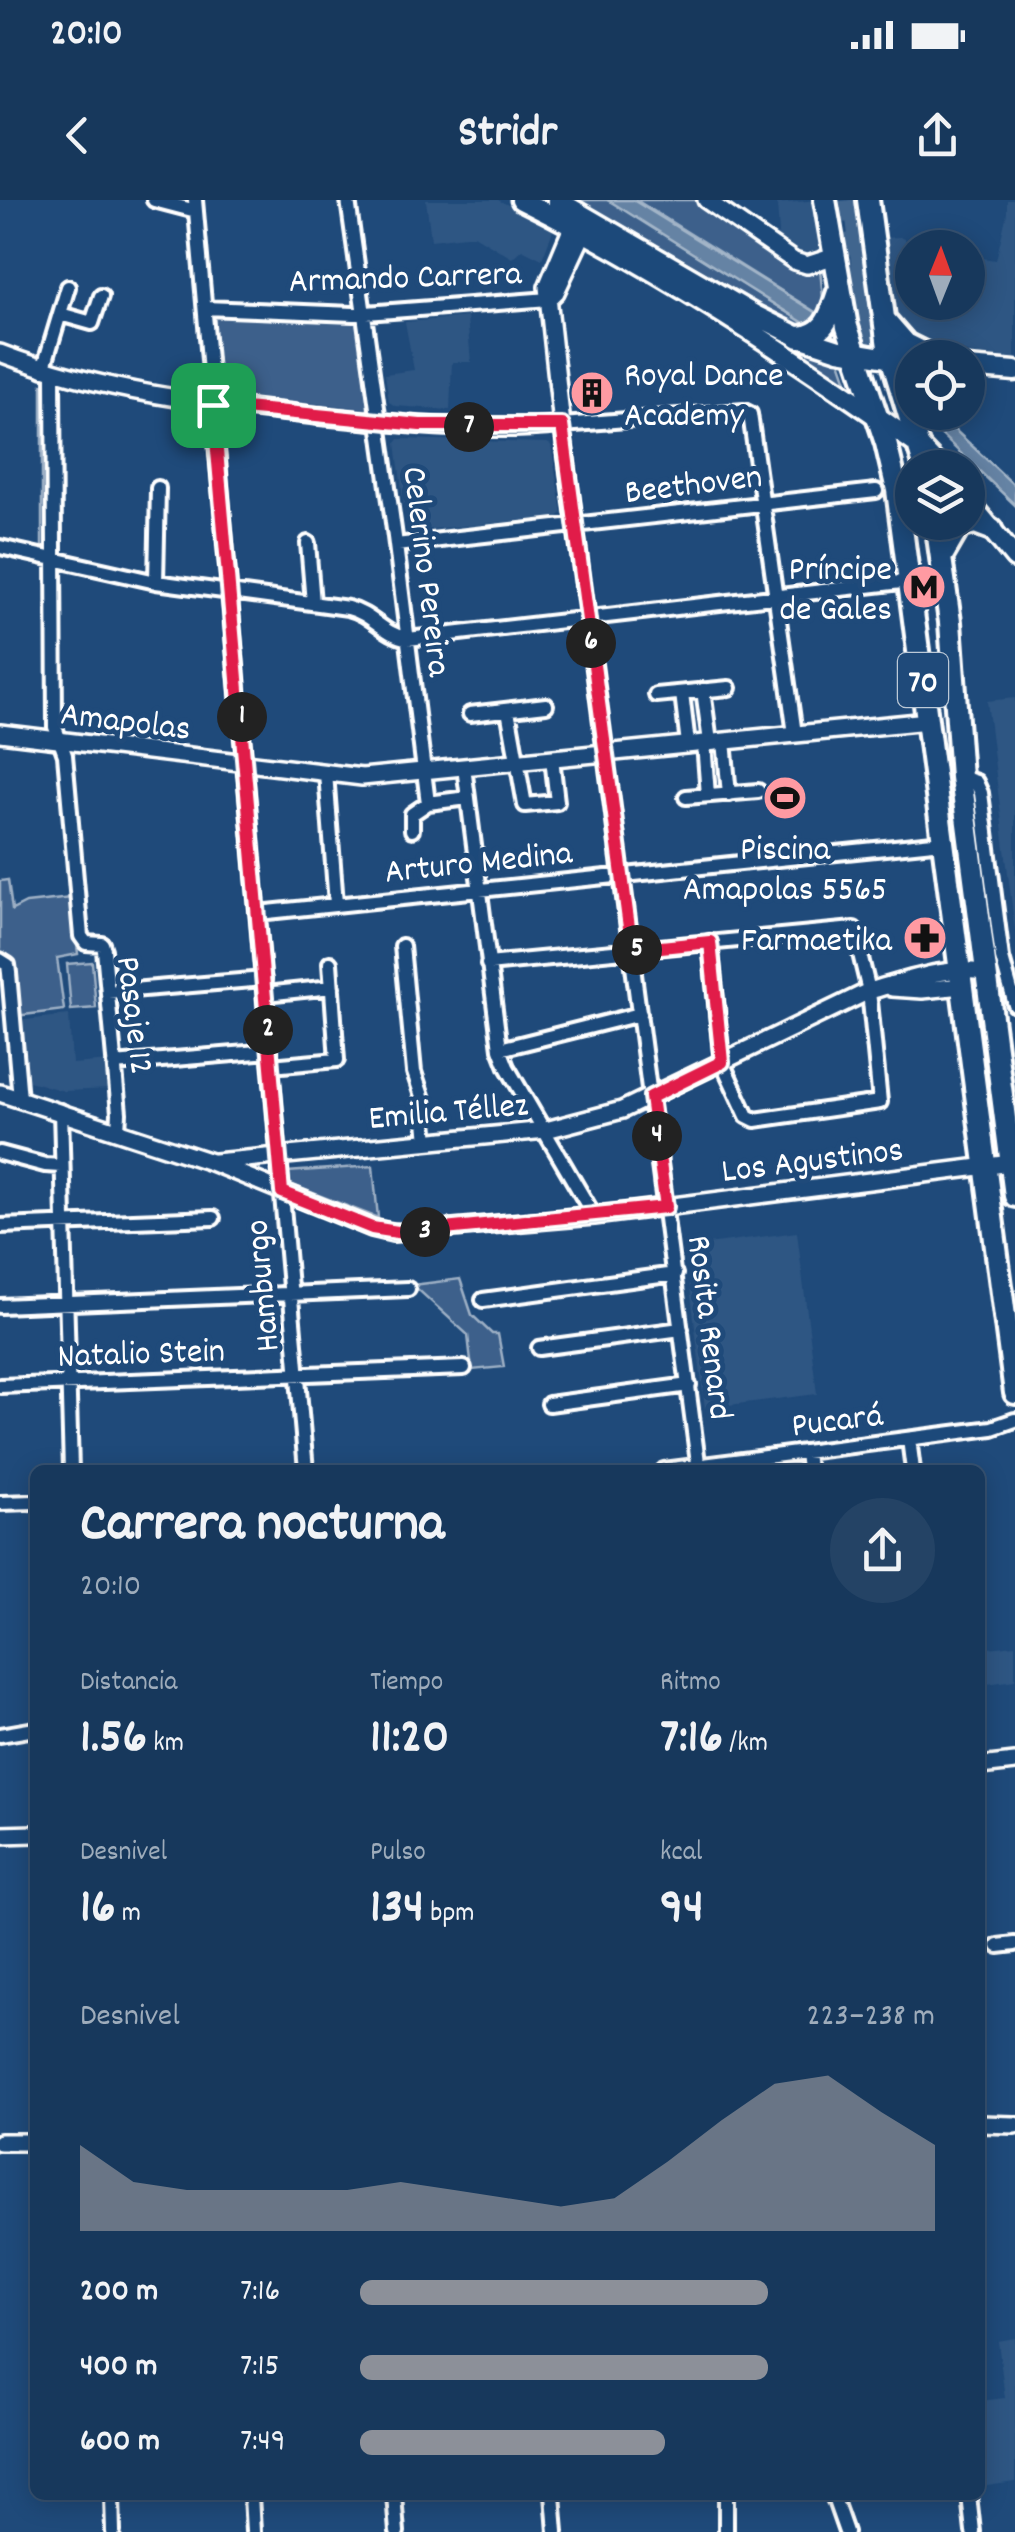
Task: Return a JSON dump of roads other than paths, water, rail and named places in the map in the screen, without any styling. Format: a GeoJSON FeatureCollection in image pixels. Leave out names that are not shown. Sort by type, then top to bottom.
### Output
{"type":"FeatureCollection","features":[{"type":"Feature","properties":{"kind":"main road"},"geometry":{"type":"LineString","coordinates":[[521,200],[582,225],[799,336],[895,360]]}},
{"type":"Feature","properties":{"kind":"main road"},"geometry":{"type":"LineString","coordinates":[[557,200],[582,225],[878,417],[914,450]]}},
{"type":"Feature","properties":{"kind":"main road","name":"70"},"geometry":{"type":"LineString","coordinates":[[825,200],[839,290],[897,490],[1015,1393]]}},
{"type":"Feature","properties":{"kind":"main road"},"geometry":{"type":"LineString","coordinates":[[868,200],[891,359],[920,450]]}},
{"type":"Feature","properties":{"kind":"main road"},"geometry":{"type":"LineString","coordinates":[[799,336],[814,335],[822,329],[839,290]]}},
{"type":"Feature","properties":{"kind":"main road"},"geometry":{"type":"LineString","coordinates":[[881,310],[896,336],[903,340]]}},
{"type":"Feature","properties":{"kind":"main road"},"geometry":{"type":"LineString","coordinates":[[985,368],[1015,371]]}},
{"type":"Feature","properties":{"kind":"main road"},"geometry":{"type":"LineString","coordinates":[[985,522],[1015,558]]}},
{"type":"Feature","properties":{"kind":"main road"},"geometry":{"type":"LineString","coordinates":[[941,558],[960,528],[974,523],[991,529]]}},
{"type":"Feature","properties":{"kind":"main road","name":"70"},"geometry":{"type":"LineString","coordinates":[[938,540],[952,640],[962,777],[1015,1196]]}},
{"type":"Feature","properties":{"kind":"main road"},"geometry":{"type":"LineString","coordinates":[[936,779],[962,777]]}},
{"type":"Feature","properties":{"kind":"street"},"geometry":{"type":"LineString","coordinates":[[154,200],[195,206]]}},
{"type":"Feature","properties":{"kind":"street","name":"Celerino Pereira"},"geometry":{"type":"LineString","coordinates":[[348,200],[424,771]]}},
{"type":"Feature","properties":{"kind":"street"},"geometry":{"type":"LineString","coordinates":[[706,200],[724,205],[794,261],[807,265],[832,257]]}},
{"type":"Feature","properties":{"kind":"street","name":"Hamburgo"},"geometry":{"type":"LineString","coordinates":[[195,206],[306,1465]]}},
{"type":"Feature","properties":{"kind":"street","name":"Rosita Renard"},"geometry":{"type":"LineString","coordinates":[[582,225],[548,282],[549,299],[562,425],[699,1465]]}},
{"type":"Feature","properties":{"kind":"street"},"geometry":{"type":"LineString","coordinates":[[60,741],[55,728],[48,371],[68,286]]}},
{"type":"Feature","properties":{"kind":"street"},"geometry":{"type":"LineString","coordinates":[[60,314],[92,323],[101,296]]}},
{"type":"Feature","properties":{"kind":"street","name":"Armando Carrera"},"geometry":{"type":"LineString","coordinates":[[204,308],[364,314],[549,299]]}},
{"type":"Feature","properties":{"kind":"street"},"geometry":{"type":"LineString","coordinates":[[0,353],[106,386],[213,405],[379,422],[484,427],[749,413],[795,734]]}},
{"type":"Feature","properties":{"kind":"street"},"geometry":{"type":"LineString","coordinates":[[156,582],[158,488]]}},
{"type":"Feature","properties":{"kind":"street","name":"Beethoven"},"geometry":{"type":"LineString","coordinates":[[396,545],[876,491]]}},
{"type":"Feature","properties":{"kind":"street"},"geometry":{"type":"LineString","coordinates":[[308,543],[313,603]]}},
{"type":"Feature","properties":{"kind":"street"},"geometry":{"type":"LineString","coordinates":[[0,547],[156,582],[361,611],[393,635],[408,639],[910,581]]}},
{"type":"Feature","properties":{"kind":"street"},"geometry":{"type":"LineString","coordinates":[[656,695],[729,688]]}},
{"type":"Feature","properties":{"kind":"street"},"geometry":{"type":"LineString","coordinates":[[703,690],[708,795]]}},
{"type":"Feature","properties":{"kind":"street"},"geometry":{"type":"LineString","coordinates":[[682,692],[729,794]]}},
{"type":"Feature","properties":{"kind":"street"},"geometry":{"type":"LineString","coordinates":[[470,714],[546,706]]}},
{"type":"Feature","properties":{"kind":"street"},"geometry":{"type":"LineString","coordinates":[[508,710],[525,805],[557,802],[552,758]]}},
{"type":"Feature","properties":{"kind":"street","name":"Amapolas"},"geometry":{"type":"LineString","coordinates":[[0,734],[362,777],[928,721]]}},
{"type":"Feature","properties":{"kind":"street","name":"Pasaje 12"},"geometry":{"type":"LineString","coordinates":[[60,741],[65,755],[80,936],[86,943],[102,944],[118,1130]]}},
{"type":"Feature","properties":{"kind":"street"},"geometry":{"type":"LineString","coordinates":[[464,767],[500,1050],[594,1216]]}},
{"type":"Feature","properties":{"kind":"street"},"geometry":{"type":"LineString","coordinates":[[424,771],[428,803]]}},
{"type":"Feature","properties":{"kind":"street"},"geometry":{"type":"LineString","coordinates":[[326,773],[336,904]]}},
{"type":"Feature","properties":{"kind":"street"},"geometry":{"type":"LineString","coordinates":[[962,777],[976,782],[981,793],[1002,958],[1015,1006]]}},
{"type":"Feature","properties":{"kind":"street"},"geometry":{"type":"LineString","coordinates":[[686,798],[758,792]]}},
{"type":"Feature","properties":{"kind":"street"},"geometry":{"type":"LineString","coordinates":[[412,830],[412,814],[428,803],[468,798]]}},
{"type":"Feature","properties":{"kind":"street","name":"Arturo Medina"},"geometry":{"type":"LineString","coordinates":[[258,912],[943,842]]}},
{"type":"Feature","properties":{"kind":"street"},"geometry":{"type":"LineString","coordinates":[[488,964],[710,942],[854,930],[876,989],[882,1098],[877,1104],[750,1119],[722,1062],[710,942]]}},
{"type":"Feature","properties":{"kind":"street"},"geometry":{"type":"LineString","coordinates":[[402,946],[415,1078],[423,1099],[427,1142]]}},
{"type":"Feature","properties":{"kind":"street"},"geometry":{"type":"LineString","coordinates":[[0,960],[8,965],[9,972],[11,1096]]}},
{"type":"Feature","properties":{"kind":"street"},"geometry":{"type":"LineString","coordinates":[[271,1066],[337,1060],[330,963]]}},
{"type":"Feature","properties":{"kind":"street"},"geometry":{"type":"LineString","coordinates":[[0,969],[11,1058],[11,1096]]}},
{"type":"Feature","properties":{"kind":"street","name":"Emilia Téllez"},"geometry":{"type":"LineString","coordinates":[[11,1096],[211,1162],[546,1130],[589,1121],[651,1097],[826,1008],[876,989],[922,990],[988,972]]}},
{"type":"Feature","properties":{"kind":"street"},"geometry":{"type":"LineString","coordinates":[[108,992],[264,979]]}},
{"type":"Feature","properties":{"kind":"street"},"geometry":{"type":"LineString","coordinates":[[265,994],[332,988]]}},
{"type":"Feature","properties":{"kind":"street"},"geometry":{"type":"LineString","coordinates":[[500,1050],[640,1014]]}},
{"type":"Feature","properties":{"kind":"street"},"geometry":{"type":"LineString","coordinates":[[114,1064],[270,1050]]}},
{"type":"Feature","properties":{"kind":"street"},"geometry":{"type":"LineString","coordinates":[[61,1112],[71,1465]]}},
{"type":"Feature","properties":{"kind":"street"},"geometry":{"type":"LineString","coordinates":[[0,1153],[61,1166]]}},
{"type":"Feature","properties":{"kind":"street","name":"Los Agustinos"},"geometry":{"type":"LineString","coordinates":[[211,1162],[393,1233],[594,1216],[1013,1163]]}},
{"type":"Feature","properties":{"kind":"street"},"geometry":{"type":"LineString","coordinates":[[0,1226],[213,1218]]}},
{"type":"Feature","properties":{"kind":"street"},"geometry":{"type":"LineString","coordinates":[[483,1300],[675,1274]]}},
{"type":"Feature","properties":{"kind":"street"},"geometry":{"type":"LineString","coordinates":[[0,1306],[408,1290]]}},
{"type":"Feature","properties":{"kind":"street"},"geometry":{"type":"LineString","coordinates":[[539,1348],[682,1329]]}},
{"type":"Feature","properties":{"kind":"street","name":"Natalio Stein"},"geometry":{"type":"LineString","coordinates":[[0,1386],[464,1368]]}},
{"type":"Feature","properties":{"kind":"street"},"geometry":{"type":"LineString","coordinates":[[550,1404],[689,1385]]}},
{"type":"Feature","properties":{"kind":"street","name":"Pucará"},"geometry":{"type":"LineString","coordinates":[[719,1465],[1002,1426],[1015,1420]]}},
{"type":"Feature","properties":{"kind":"street"},"geometry":{"type":"LineString","coordinates":[[908,1439],[911,1465]]}},
{"type":"Feature","properties":{"kind":"street"},"geometry":{"type":"LineString","coordinates":[[806,1452],[807,1465]]}},
{"type":"Feature","properties":{"kind":"street"},"geometry":{"type":"LineString","coordinates":[[0,1504],[30,1502]]}},
{"type":"Feature","properties":{"kind":"street"},"geometry":{"type":"LineString","coordinates":[[0,1735],[30,1731]]}},
{"type":"Feature","properties":{"kind":"street"},"geometry":{"type":"LineString","coordinates":[[985,1765],[1015,1762]]}},
{"type":"Feature","properties":{"kind":"street"},"geometry":{"type":"LineString","coordinates":[[0,1835],[30,1834]]}},
{"type":"Feature","properties":{"kind":"street"},"geometry":{"type":"LineString","coordinates":[[998,1946],[1015,1944]]}},
{"type":"Feature","properties":{"kind":"street"},"geometry":{"type":"LineString","coordinates":[[985,2124],[1015,2124]]}},
{"type":"Feature","properties":{"kind":"street"},"geometry":{"type":"LineString","coordinates":[[0,2142],[30,2142]]}},
{"type":"Feature","properties":{"kind":"street"},"geometry":{"type":"LineString","coordinates":[[112,2500],[113,2532]]}},
{"type":"Feature","properties":{"kind":"street"},"geometry":{"type":"LineString","coordinates":[[251,2500],[253,2532]]}},
{"type":"Feature","properties":{"kind":"street"},"geometry":{"type":"LineString","coordinates":[[395,2500],[398,2532]]}},
{"type":"Feature","properties":{"kind":"street"},"geometry":{"type":"LineString","coordinates":[[554,2500],[556,2532]]}},
{"type":"Feature","properties":{"kind":"street"},"geometry":{"type":"LineString","coordinates":[[726,2500],[726,2532]]}},
{"type":"Feature","properties":{"kind":"street"},"geometry":{"type":"LineString","coordinates":[[835,2500],[846,2532]]}},
{"type":"Feature","properties":{"kind":"street"},"geometry":{"type":"LineString","coordinates":[[969,2500],[973,2532]]}},
{"type":"Feature","properties":{"kind":"tunnel"},"geometry":{"type":"LineString","coordinates":[[850,200],[865,332],[870,331],[855,200]]}},
{"type":"Feature","properties":{"kind":"place","name":"Royal Dance Academy"},"geometry":{"type":"Point","coordinates":[592,393]}},
{"type":"Feature","properties":{"kind":"place","name":"Príncipe de Gales"},"geometry":{"type":"Point","coordinates":[924,587]}},
{"type":"Feature","properties":{"kind":"place","name":"Piscina Amapolas 5565"},"geometry":{"type":"Point","coordinates":[785,798]}},
{"type":"Feature","properties":{"kind":"place","name":"Farmaetika"},"geometry":{"type":"Point","coordinates":[925,938]}}]}
